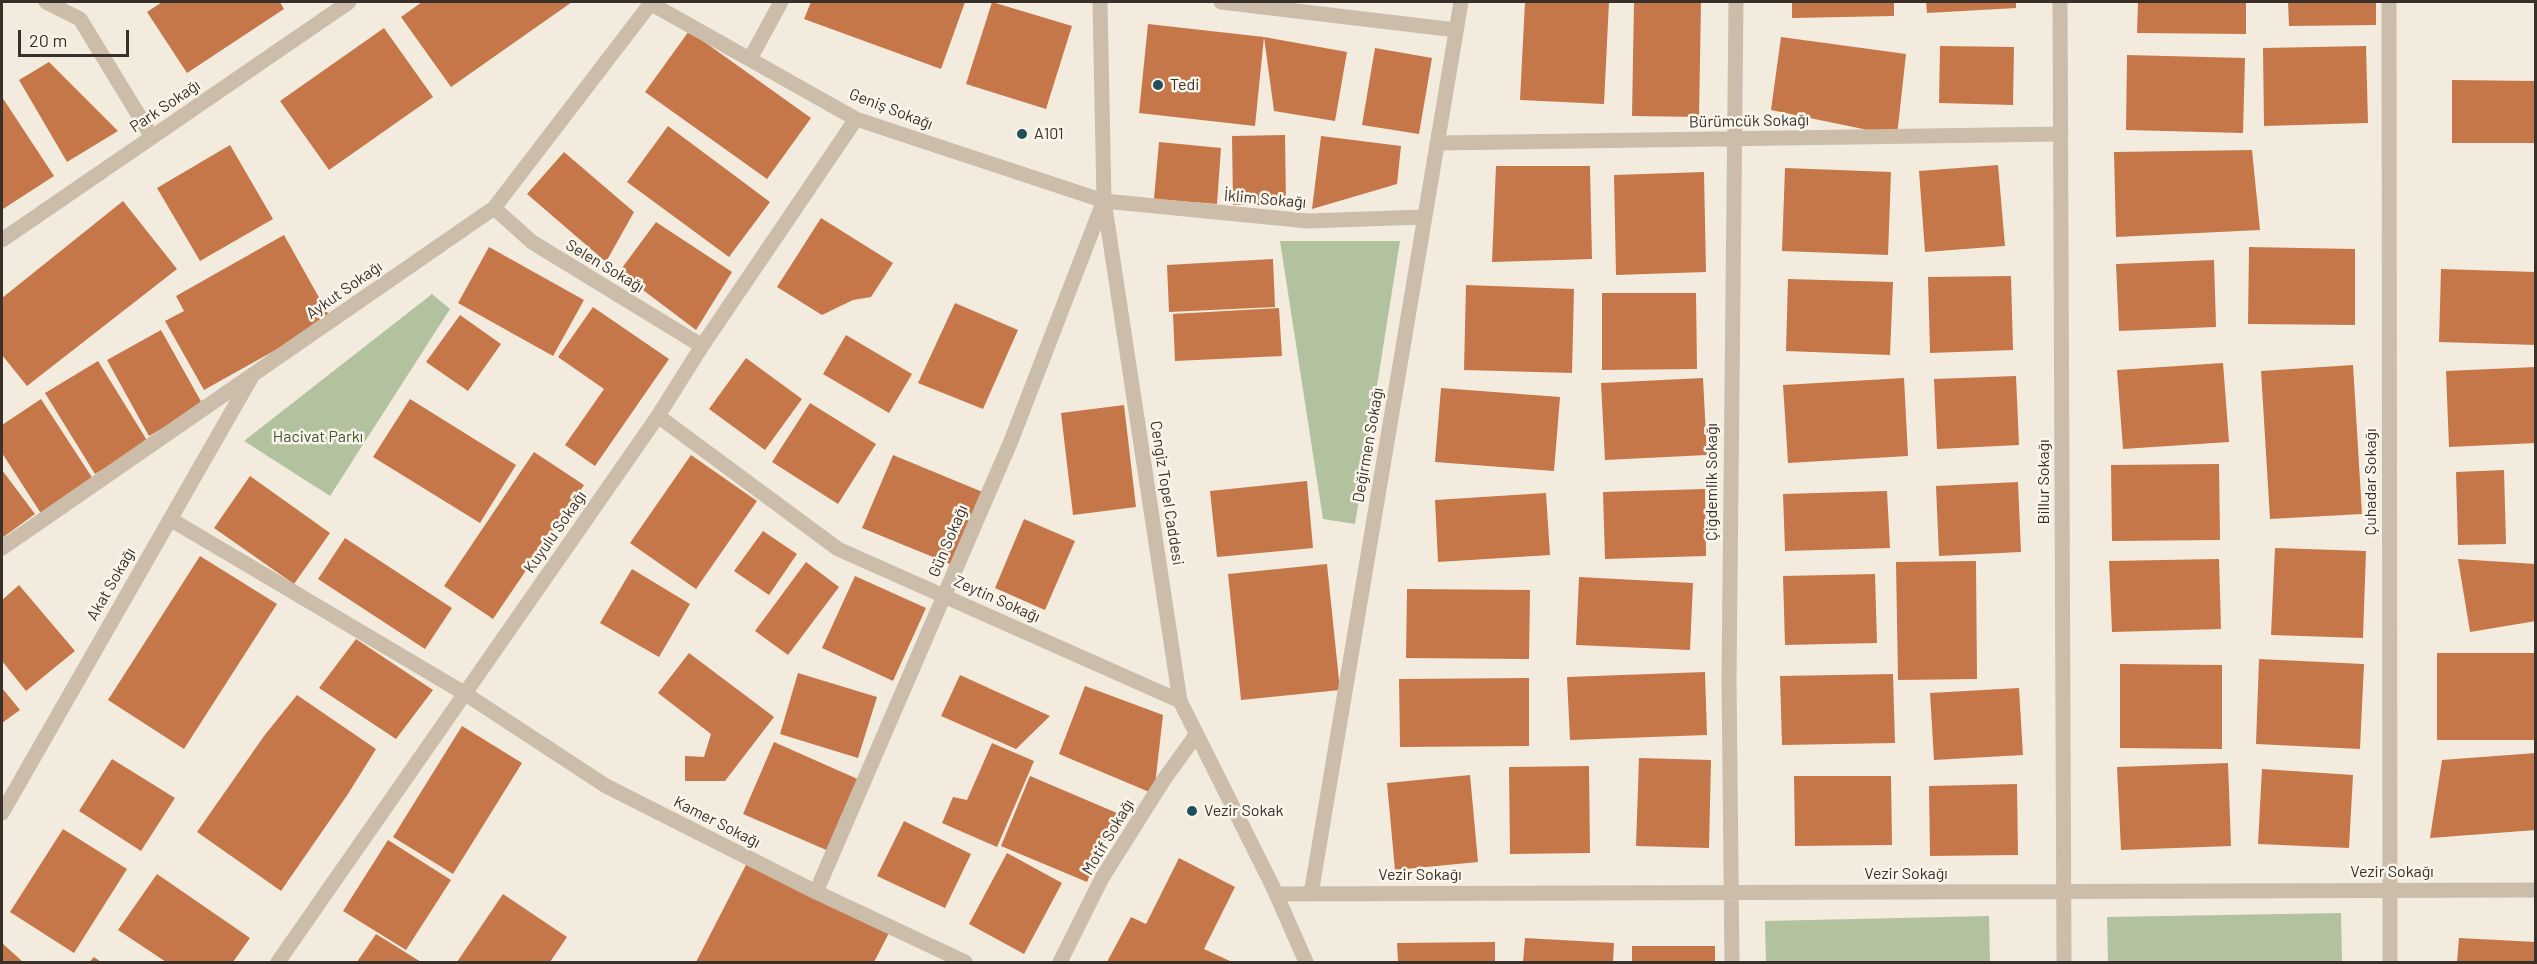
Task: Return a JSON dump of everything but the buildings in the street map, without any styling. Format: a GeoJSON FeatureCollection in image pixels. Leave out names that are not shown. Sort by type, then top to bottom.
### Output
{"type":"FeatureCollection","features":[{"type":"Feature","properties":{"kind":"street"},"geometry":{"type":"LineString","coordinates":[[46,2],[80,19],[152,136]]}},
{"type":"Feature","properties":{"kind":"street","name":"Park Sokağı"},"geometry":{"type":"LineString","coordinates":[[2,240],[348,2]]}},
{"type":"Feature","properties":{"kind":"street","name":"Geniş Sokağı"},"geometry":{"type":"LineString","coordinates":[[649,2],[856,119],[1104,201]]}},
{"type":"Feature","properties":{"kind":"street","name":"Aykut Sokağı"},"geometry":{"type":"LineString","coordinates":[[2,548],[494,208],[649,2]]}},
{"type":"Feature","properties":{"kind":"street"},"geometry":{"type":"LineString","coordinates":[[750,59],[781,2]]}},
{"type":"Feature","properties":{"kind":"street","name":"Cengiz Topel Caddesi"},"geometry":{"type":"LineString","coordinates":[[1100,2],[1104,201],[1180,701],[1276,894],[1306,963]]}},
{"type":"Feature","properties":{"kind":"street"},"geometry":{"type":"LineString","coordinates":[[1221,2],[1456,30]]}},
{"type":"Feature","properties":{"kind":"street","name":"Değirmen Sokağı"},"geometry":{"type":"LineString","coordinates":[[1311,894],[1461,2]]}},
{"type":"Feature","properties":{"kind":"street","name":"Çiğdemlik Sokağı"},"geometry":{"type":"LineString","coordinates":[[1732,963],[1729,679],[1736,2]]}},
{"type":"Feature","properties":{"kind":"street","name":"Billur Sokağı"},"geometry":{"type":"LineString","coordinates":[[2060,2],[2064,963]]}},
{"type":"Feature","properties":{"kind":"street","name":"Çuhadar Sokağı"},"geometry":{"type":"LineString","coordinates":[[2389,2],[2390,963]]}},
{"type":"Feature","properties":{"kind":"street","name":"Kuyulu Sokağı"},"geometry":{"type":"LineString","coordinates":[[278,963],[658,416],[702,346],[856,119]]}},
{"type":"Feature","properties":{"kind":"street","name":"Bürümcük Sokağı"},"geometry":{"type":"LineString","coordinates":[[1437,142],[2061,134]]}},
{"type":"Feature","properties":{"kind":"street","name":"İklim Sokağı"},"geometry":{"type":"LineString","coordinates":[[1104,201],[1308,221],[1424,217]]}},
{"type":"Feature","properties":{"kind":"street","name":"Gün Sokağı"},"geometry":{"type":"LineString","coordinates":[[816,892],[1011,441],[1104,201]]}},
{"type":"Feature","properties":{"kind":"street","name":"Selen Sokağı"},"geometry":{"type":"LineString","coordinates":[[494,208],[532,242],[702,346]]}},
{"type":"Feature","properties":{"kind":"street","name":"Akat Sokağı"},"geometry":{"type":"LineString","coordinates":[[2,813],[253,375]]}},
{"type":"Feature","properties":{"kind":"street","name":"Zeytin Sokağı"},"geometry":{"type":"LineString","coordinates":[[658,416],[838,549],[1180,701]]}},
{"type":"Feature","properties":{"kind":"street","name":"Kamer Sokağı"},"geometry":{"type":"LineString","coordinates":[[170,519],[464,693],[606,786],[816,892],[965,963]]}},
{"type":"Feature","properties":{"kind":"street","name":"Motif Sokağı"},"geometry":{"type":"LineString","coordinates":[[1060,963],[1102,878],[1165,778],[1196,735]]}},
{"type":"Feature","properties":{"kind":"street","name":"Vezir Sokağı"},"geometry":{"type":"LineString","coordinates":[[1276,894],[2535,890]]}},
{"type":"Feature","properties":{"kind":"green space"},"geometry":{"type":"Polygon","coordinates":[[[1280,241],[1400,241],[1355,524],[1323,519],[1280,241]]]}},
{"type":"Feature","properties":{"kind":"green space","name":"Hacivat Parkı"},"geometry":{"type":"Polygon","coordinates":[[[432,294],[450,309],[330,496],[244,441],[432,294]]]}},
{"type":"Feature","properties":{"kind":"green space"},"geometry":{"type":"Polygon","coordinates":[[[2341,913],[2342,962],[2108,962],[2107,917],[2341,913]]]}},
{"type":"Feature","properties":{"kind":"green space"},"geometry":{"type":"Polygon","coordinates":[[[1989,916],[1990,962],[1766,962],[1765,921],[1989,916]]]}},
{"type":"Feature","properties":{"kind":"place","name":"Tedi"},"geometry":{"type":"Point","coordinates":[1158,85]}},
{"type":"Feature","properties":{"kind":"place","name":"A101"},"geometry":{"type":"Point","coordinates":[1022,134]}},
{"type":"Feature","properties":{"kind":"place","name":"Vezir Sokak"},"geometry":{"type":"Point","coordinates":[1192,811]}}]}
